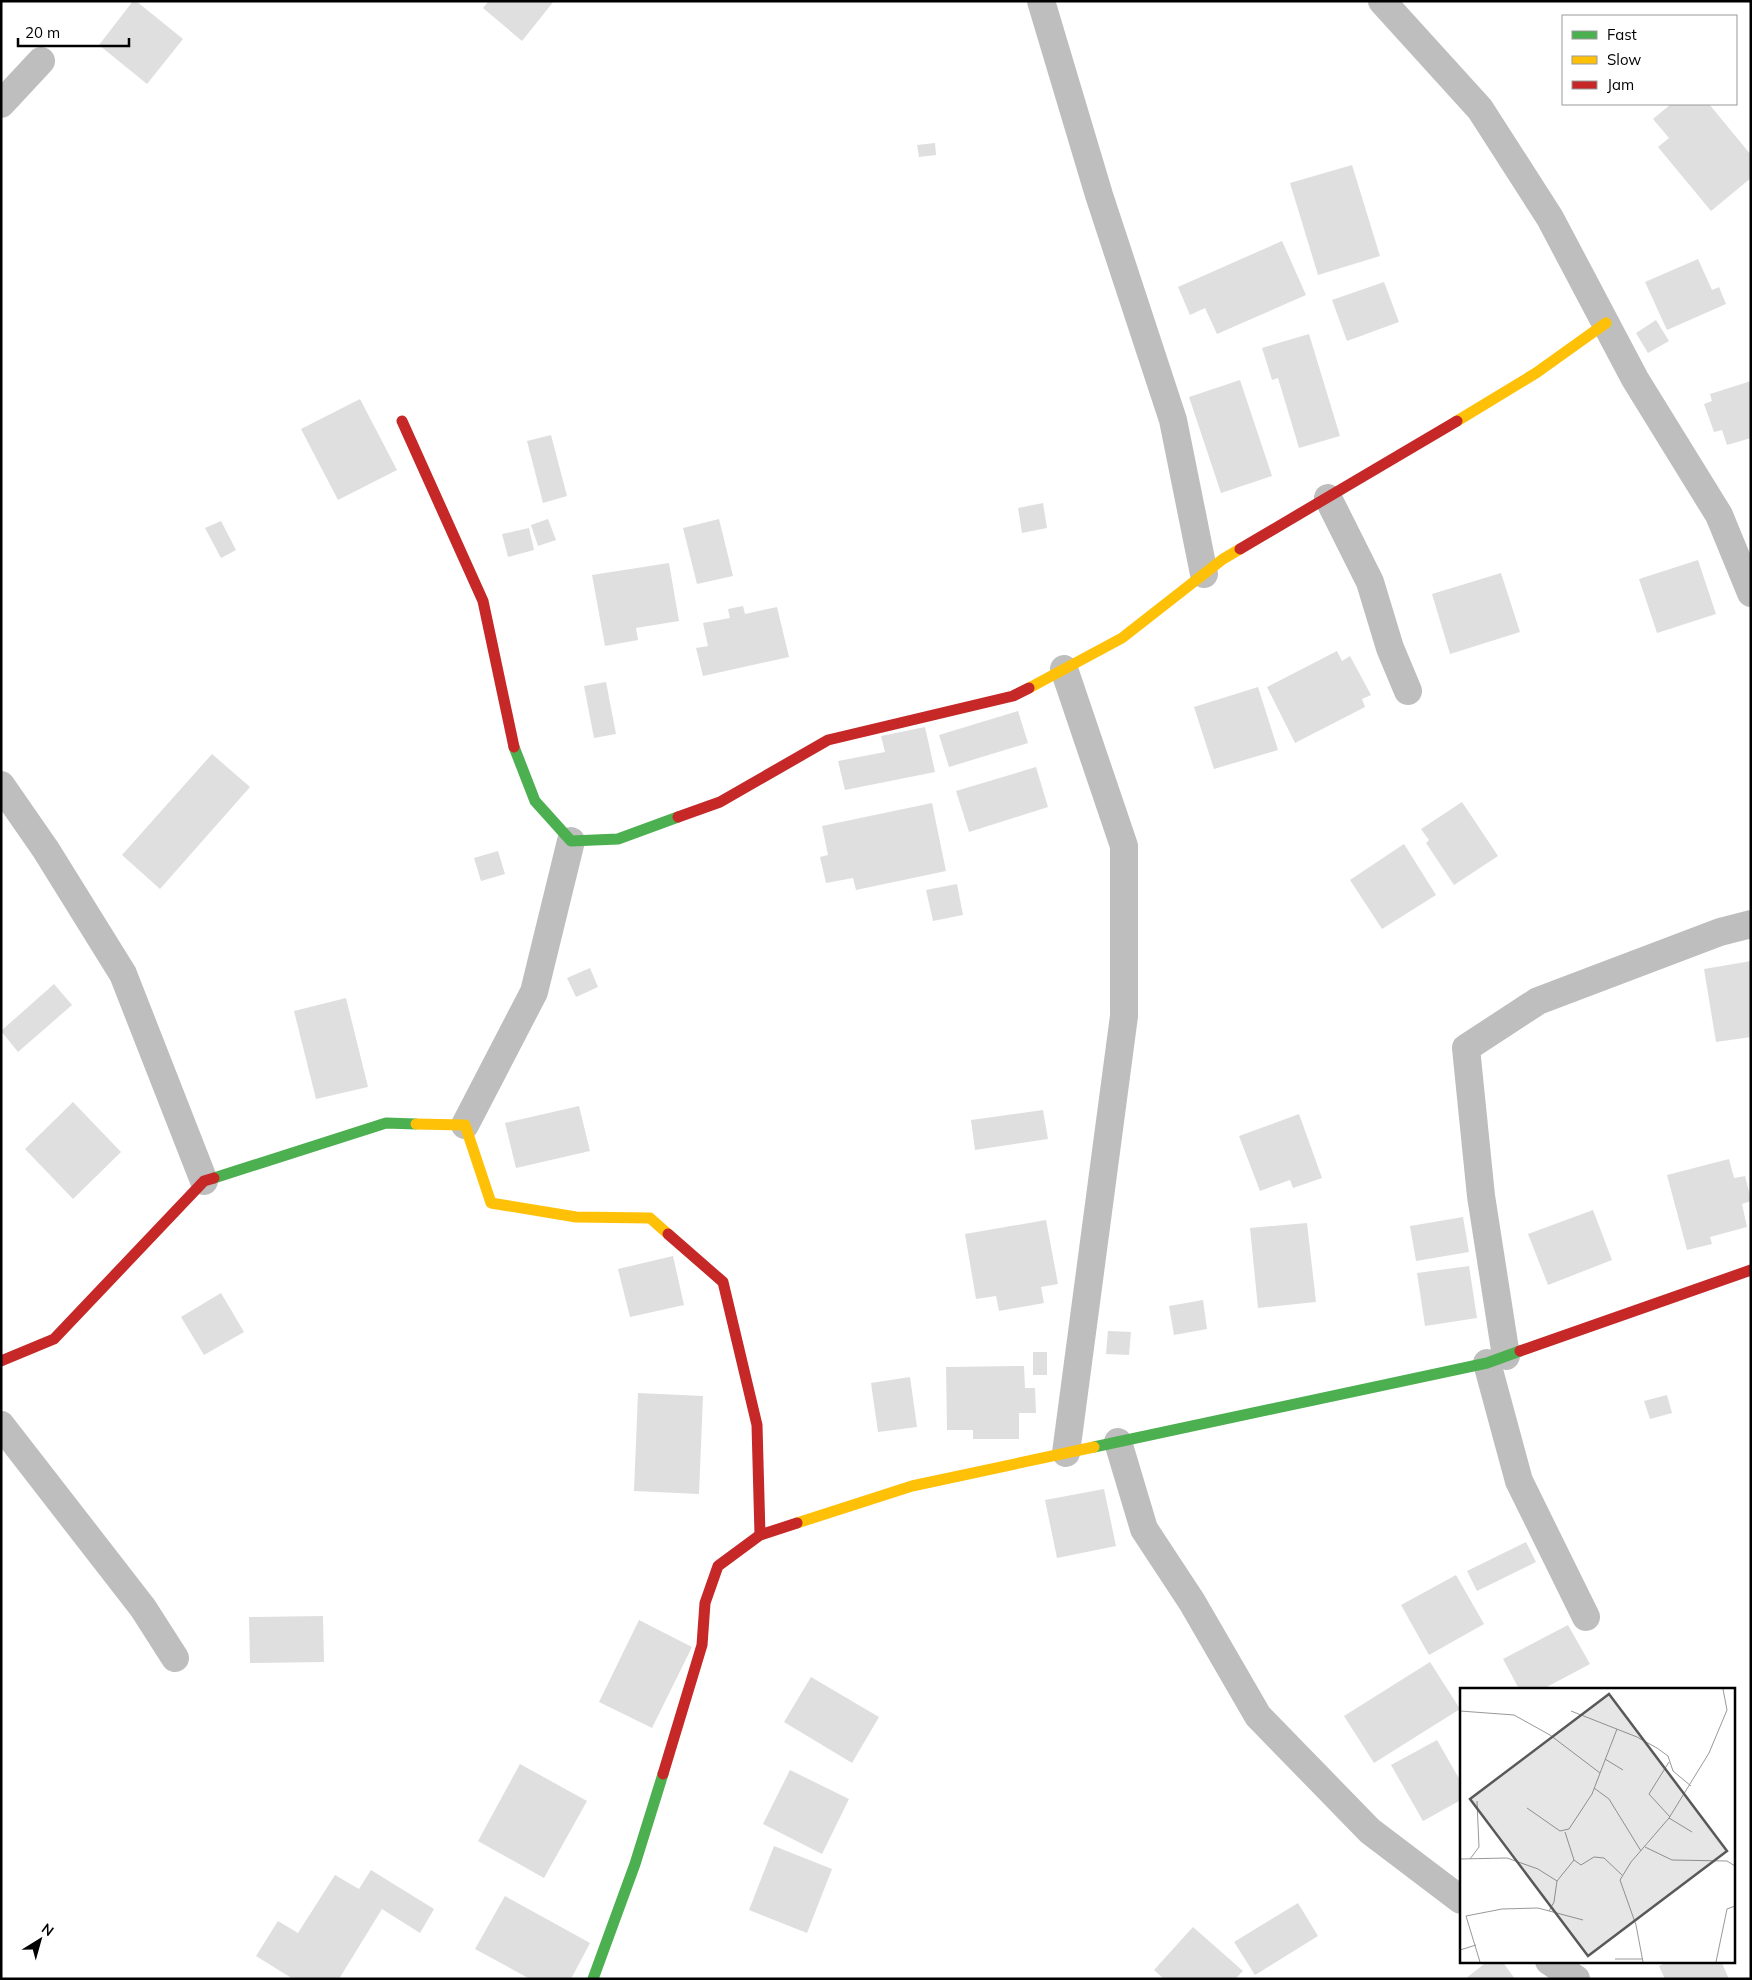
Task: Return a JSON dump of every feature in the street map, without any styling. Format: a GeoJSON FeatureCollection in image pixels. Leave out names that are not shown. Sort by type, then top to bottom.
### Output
{"type":"FeatureCollection","features":[{"type":"Feature","properties":{"kind":"street"},"geometry":{"type":"LineString","coordinates":[[1041,1],[1099,195],[1174,420],[1204,574]]}},
{"type":"Feature","properties":{"kind":"street"},"geometry":{"type":"LineString","coordinates":[[1382,1],[1480,109],[1550,218],[1635,379],[1719,515],[1751,593]]}},
{"type":"Feature","properties":{"kind":"street"},"geometry":{"type":"LineString","coordinates":[[1,104],[41,61]]}},
{"type":"Feature","properties":{"kind":"street"},"geometry":{"type":"LineString","coordinates":[[402,421],[484,601],[515,752],[535,801],[572,841],[618,839],[720,802],[828,740],[1013,696],[1122,638],[1222,559],[1328,498],[1536,373],[1606,323]]}},
{"type":"Feature","properties":{"kind":"street"},"geometry":{"type":"LineString","coordinates":[[1328,498],[1370,582],[1390,648],[1408,691]]}},
{"type":"Feature","properties":{"kind":"street"},"geometry":{"type":"LineString","coordinates":[[1064,669],[1124,846],[1124,1016],[1066,1453]]}},
{"type":"Feature","properties":{"kind":"street"},"geometry":{"type":"LineString","coordinates":[[1,785],[46,850],[123,974],[204,1181]]}},
{"type":"Feature","properties":{"kind":"street"},"geometry":{"type":"LineString","coordinates":[[572,841],[534,992],[466,1125],[491,1204],[576,1217],[650,1218],[723,1282],[757,1425],[760,1535]]}},
{"type":"Feature","properties":{"kind":"street"},"geometry":{"type":"LineString","coordinates":[[1586,1618],[1519,1481],[1496,1360],[1466,1048],[1538,1001],[1720,932],[1751,924]]}},
{"type":"Feature","properties":{"kind":"street"},"geometry":{"type":"LineString","coordinates":[[1,1361],[54,1339],[204,1181],[386,1123],[466,1125]]}},
{"type":"Feature","properties":{"kind":"street"},"geometry":{"type":"LineString","coordinates":[[593,1979],[635,1864],[682,1712],[702,1645],[705,1603],[718,1566],[760,1535],[912,1486],[1496,1360],[1751,1270]]}},
{"type":"Feature","properties":{"kind":"street"},"geometry":{"type":"LineString","coordinates":[[1,1425],[143,1608],[175,1658]]}},
{"type":"Feature","properties":{"kind":"street"},"geometry":{"type":"LineString","coordinates":[[1118,1442],[1144,1529],[1192,1602],[1258,1716],[1370,1831],[1460,1899]]}},
{"type":"Feature","properties":{"kind":"street"},"geometry":{"type":"LineString","coordinates":[[1551,1962],[1576,1979]]}},
{"type":"Feature","properties":{"kind":"building"},"geometry":{"type":"Polygon","coordinates":[[[133,1],[136,1],[183,39],[147,84],[99,45],[133,1]]]}},
{"type":"Feature","properties":{"kind":"building"},"geometry":{"type":"Polygon","coordinates":[[[489,1],[554,1],[522,41],[483,8],[489,1]]]}},
{"type":"Feature","properties":{"kind":"building"},"geometry":{"type":"Polygon","coordinates":[[[1670,105],[1710,105],[1751,155],[1751,178],[1711,211],[1658,147],[1669,138],[1653,119],[1670,105]]]}},
{"type":"Feature","properties":{"kind":"building"},"geometry":{"type":"Polygon","coordinates":[[[935,143],[936,155],[919,157],[917,145],[935,143]]]}},
{"type":"Feature","properties":{"kind":"building"},"geometry":{"type":"Polygon","coordinates":[[[1352,165],[1380,256],[1318,275],[1290,183],[1352,165]]]}},
{"type":"Feature","properties":{"kind":"building"},"geometry":{"type":"Polygon","coordinates":[[[1282,241],[1306,295],[1217,334],[1205,308],[1190,315],[1178,287],[1282,241]]]}},
{"type":"Feature","properties":{"kind":"building"},"geometry":{"type":"Polygon","coordinates":[[[1698,259],[1712,290],[1719,287],[1726,304],[1667,330],[1645,282],[1698,259]]]}},
{"type":"Feature","properties":{"kind":"building"},"geometry":{"type":"Polygon","coordinates":[[[1384,282],[1399,322],[1347,341],[1332,300],[1384,282]]]}},
{"type":"Feature","properties":{"kind":"building"},"geometry":{"type":"Polygon","coordinates":[[[1656,320],[1669,341],[1648,353],[1636,333],[1656,320]]]}},
{"type":"Feature","properties":{"kind":"building"},"geometry":{"type":"Polygon","coordinates":[[[1309,334],[1340,436],[1299,448],[1278,378],[1272,380],[1262,348],[1309,334]]]}},
{"type":"Feature","properties":{"kind":"building"},"geometry":{"type":"Polygon","coordinates":[[[1240,380],[1272,476],[1221,493],[1189,397],[1240,380]]]}},
{"type":"Feature","properties":{"kind":"building"},"geometry":{"type":"Polygon","coordinates":[[[1751,381],[1751,438],[1727,445],[1722,430],[1714,432],[1704,404],[1712,401],[1710,394],[1751,381]]]}},
{"type":"Feature","properties":{"kind":"building"},"geometry":{"type":"Polygon","coordinates":[[[360,399],[397,470],[338,500],[301,429],[360,399]]]}},
{"type":"Feature","properties":{"kind":"building"},"geometry":{"type":"Polygon","coordinates":[[[551,435],[567,496],[543,503],[527,441],[551,435]]]}},
{"type":"Feature","properties":{"kind":"building"},"geometry":{"type":"Polygon","coordinates":[[[1043,503],[1047,528],[1022,533],[1018,508],[1043,503]]]}},
{"type":"Feature","properties":{"kind":"building"},"geometry":{"type":"Polygon","coordinates":[[[548,519],[556,540],[538,546],[531,525],[548,519]]]}},
{"type":"Feature","properties":{"kind":"building"},"geometry":{"type":"Polygon","coordinates":[[[719,519],[733,576],[697,584],[683,528],[719,519]]]}},
{"type":"Feature","properties":{"kind":"building"},"geometry":{"type":"Polygon","coordinates":[[[221,521],[236,550],[221,558],[205,528],[221,521]]]}},
{"type":"Feature","properties":{"kind":"building"},"geometry":{"type":"Polygon","coordinates":[[[529,528],[534,550],[508,557],[502,534],[529,528]]]}},
{"type":"Feature","properties":{"kind":"building"},"geometry":{"type":"Polygon","coordinates":[[[1698,560],[1716,614],[1657,633],[1639,579],[1698,560]]]}},
{"type":"Feature","properties":{"kind":"building"},"geometry":{"type":"Polygon","coordinates":[[[669,563],[679,621],[636,628],[638,640],[605,646],[592,575],[669,563]]]}},
{"type":"Feature","properties":{"kind":"building"},"geometry":{"type":"Polygon","coordinates":[[[1501,573],[1520,632],[1450,654],[1432,594],[1501,573]]]}},
{"type":"Feature","properties":{"kind":"building"},"geometry":{"type":"Polygon","coordinates":[[[743,606],[745,614],[777,607],[789,657],[703,676],[696,648],[708,646],[703,623],[730,618],[728,609],[743,606]]]}},
{"type":"Feature","properties":{"kind":"building"},"geometry":{"type":"Polygon","coordinates":[[[1337,651],[1342,661],[1350,656],[1371,695],[1362,699],[1365,707],[1295,743],[1267,687],[1337,651]]]}},
{"type":"Feature","properties":{"kind":"building"},"geometry":{"type":"Polygon","coordinates":[[[606,682],[616,734],[594,738],[584,686],[606,682]]]}},
{"type":"Feature","properties":{"kind":"building"},"geometry":{"type":"Polygon","coordinates":[[[1258,687],[1278,750],[1214,769],[1194,707],[1258,687]]]}},
{"type":"Feature","properties":{"kind":"building"},"geometry":{"type":"Polygon","coordinates":[[[1018,711],[1028,743],[949,767],[939,735],[1018,711]]]}},
{"type":"Feature","properties":{"kind":"building"},"geometry":{"type":"Polygon","coordinates":[[[925,727],[935,772],[845,790],[838,761],[885,752],[881,736],[925,727]]]}},
{"type":"Feature","properties":{"kind":"building"},"geometry":{"type":"Polygon","coordinates":[[[212,754],[250,787],[160,889],[122,855],[212,754]]]}},
{"type":"Feature","properties":{"kind":"building"},"geometry":{"type":"Polygon","coordinates":[[[1036,767],[1048,807],[969,832],[956,791],[1036,767]]]}},
{"type":"Feature","properties":{"kind":"building"},"geometry":{"type":"Polygon","coordinates":[[[1462,802],[1498,856],[1454,885],[1426,843],[1429,840],[1421,829],[1462,802]]]}},
{"type":"Feature","properties":{"kind":"building"},"geometry":{"type":"Polygon","coordinates":[[[932,803],[946,871],[856,890],[853,878],[826,883],[820,857],[828,855],[822,826],[932,803]]]}},
{"type":"Feature","properties":{"kind":"building"},"geometry":{"type":"Polygon","coordinates":[[[1404,844],[1436,895],[1382,929],[1350,880],[1404,844]]]}},
{"type":"Feature","properties":{"kind":"building"},"geometry":{"type":"Polygon","coordinates":[[[498,851],[505,874],[481,881],[474,858],[498,851]]]}},
{"type":"Feature","properties":{"kind":"building"},"geometry":{"type":"Polygon","coordinates":[[[957,884],[963,915],[933,921],[926,890],[957,884]]]}},
{"type":"Feature","properties":{"kind":"building"},"geometry":{"type":"Polygon","coordinates":[[[1751,961],[1751,1037],[1716,1042],[1704,969],[1751,961]]]}},
{"type":"Feature","properties":{"kind":"building"},"geometry":{"type":"Polygon","coordinates":[[[590,968],[598,987],[576,997],[567,978],[590,968]]]}},
{"type":"Feature","properties":{"kind":"building"},"geometry":{"type":"Polygon","coordinates":[[[54,984],[72,1005],[18,1052],[1,1031],[54,984]]]}},
{"type":"Feature","properties":{"kind":"building"},"geometry":{"type":"Polygon","coordinates":[[[346,998],[368,1087],[316,1099],[294,1011],[346,998]]]}},
{"type":"Feature","properties":{"kind":"building"},"geometry":{"type":"Polygon","coordinates":[[[73,1102],[121,1152],[73,1199],[25,1149],[73,1102]]]}},
{"type":"Feature","properties":{"kind":"building"},"geometry":{"type":"Polygon","coordinates":[[[579,1106],[590,1151],[516,1168],[505,1123],[579,1106]]]}},
{"type":"Feature","properties":{"kind":"building"},"geometry":{"type":"Polygon","coordinates":[[[1043,1110],[1048,1139],[975,1150],[971,1120],[1043,1110]]]}},
{"type":"Feature","properties":{"kind":"building"},"geometry":{"type":"Polygon","coordinates":[[[1299,1114],[1322,1178],[1293,1188],[1290,1180],[1260,1191],[1239,1136],[1299,1114]]]}},
{"type":"Feature","properties":{"kind":"building"},"geometry":{"type":"Polygon","coordinates":[[[1729,1159],[1734,1178],[1745,1176],[1751,1199],[1751,1201],[1742,1204],[1747,1227],[1710,1237],[1712,1244],[1687,1250],[1667,1175],[1729,1159]]]}},
{"type":"Feature","properties":{"kind":"building"},"geometry":{"type":"Polygon","coordinates":[[[1593,1210],[1612,1260],[1548,1285],[1528,1234],[1593,1210]]]}},
{"type":"Feature","properties":{"kind":"building"},"geometry":{"type":"Polygon","coordinates":[[[1463,1217],[1469,1252],[1416,1261],[1410,1226],[1463,1217]]]}},
{"type":"Feature","properties":{"kind":"building"},"geometry":{"type":"Polygon","coordinates":[[[1046,1220],[1058,1284],[1041,1287],[1044,1303],[999,1311],[996,1296],[976,1299],[965,1234],[1046,1220]]]}},
{"type":"Feature","properties":{"kind":"building"},"geometry":{"type":"Polygon","coordinates":[[[1307,1223],[1316,1302],[1258,1308],[1250,1228],[1307,1223]]]}},
{"type":"Feature","properties":{"kind":"building"},"geometry":{"type":"Polygon","coordinates":[[[673,1256],[684,1305],[630,1317],[618,1269],[673,1256]]]}},
{"type":"Feature","properties":{"kind":"building"},"geometry":{"type":"Polygon","coordinates":[[[1469,1266],[1477,1318],[1425,1326],[1417,1273],[1469,1266]]]}},
{"type":"Feature","properties":{"kind":"building"},"geometry":{"type":"Polygon","coordinates":[[[221,1293],[244,1332],[204,1355],[181,1317],[221,1293]]]}},
{"type":"Feature","properties":{"kind":"building"},"geometry":{"type":"Polygon","coordinates":[[[1203,1300],[1207,1329],[1174,1335],[1169,1306],[1203,1300]]]}},
{"type":"Feature","properties":{"kind":"building"},"geometry":{"type":"Polygon","coordinates":[[[1108,1331],[1131,1332],[1129,1355],[1106,1354],[1108,1331]]]}},
{"type":"Feature","properties":{"kind":"building"},"geometry":{"type":"Polygon","coordinates":[[[1033,1352],[1047,1352],[1047,1375],[1033,1375],[1033,1352]]]}},
{"type":"Feature","properties":{"kind":"building"},"geometry":{"type":"Polygon","coordinates":[[[1024,1366],[1025,1388],[1035,1388],[1036,1413],[1019,1413],[1019,1439],[973,1439],[973,1430],[947,1430],[946,1367],[1024,1366]]]}},
{"type":"Feature","properties":{"kind":"building"},"geometry":{"type":"Polygon","coordinates":[[[910,1377],[917,1427],[878,1432],[871,1383],[910,1377]]]}},
{"type":"Feature","properties":{"kind":"building"},"geometry":{"type":"Polygon","coordinates":[[[638,1393],[703,1396],[699,1494],[634,1491],[638,1393]]]}},
{"type":"Feature","properties":{"kind":"building"},"geometry":{"type":"Polygon","coordinates":[[[1667,1395],[1672,1413],[1650,1419],[1644,1401],[1667,1395]]]}},
{"type":"Feature","properties":{"kind":"building"},"geometry":{"type":"Polygon","coordinates":[[[1104,1489],[1116,1546],[1057,1558],[1045,1500],[1104,1489]]]}},
{"type":"Feature","properties":{"kind":"building"},"geometry":{"type":"Polygon","coordinates":[[[1526,1542],[1536,1562],[1477,1591],[1467,1571],[1526,1542]]]}},
{"type":"Feature","properties":{"kind":"building"},"geometry":{"type":"Polygon","coordinates":[[[1456,1575],[1484,1624],[1429,1655],[1401,1605],[1456,1575]]]}},
{"type":"Feature","properties":{"kind":"building"},"geometry":{"type":"Polygon","coordinates":[[[323,1616],[324,1662],[250,1663],[249,1617],[323,1616]]]}},
{"type":"Feature","properties":{"kind":"building"},"geometry":{"type":"Polygon","coordinates":[[[639,1620],[692,1647],[652,1728],[599,1702],[639,1620]]]}},
{"type":"Feature","properties":{"kind":"building"},"geometry":{"type":"Polygon","coordinates":[[[1568,1625],[1590,1664],[1545,1688],[1518,1688],[1503,1659],[1568,1625]]]}},
{"type":"Feature","properties":{"kind":"building"},"geometry":{"type":"Polygon","coordinates":[[[1430,1662],[1460,1709],[1374,1763],[1344,1716],[1430,1662]]]}},
{"type":"Feature","properties":{"kind":"building"},"geometry":{"type":"Polygon","coordinates":[[[811,1677],[879,1717],[852,1763],[784,1722],[811,1677]]]}},
{"type":"Feature","properties":{"kind":"building"},"geometry":{"type":"Polygon","coordinates":[[[1437,1740],[1460,1780],[1460,1801],[1423,1821],[1391,1765],[1437,1740]]]}},
{"type":"Feature","properties":{"kind":"building"},"geometry":{"type":"Polygon","coordinates":[[[520,1764],[587,1801],[544,1878],[478,1841],[520,1764]]]}},
{"type":"Feature","properties":{"kind":"building"},"geometry":{"type":"Polygon","coordinates":[[[790,1770],[849,1799],[822,1854],[763,1824],[790,1770]]]}},
{"type":"Feature","properties":{"kind":"building"},"geometry":{"type":"Polygon","coordinates":[[[774,1846],[832,1869],[807,1933],[749,1910],[774,1846]]]}},
{"type":"Feature","properties":{"kind":"building"},"geometry":{"type":"Polygon","coordinates":[[[371,1870],[434,1909],[420,1933],[382,1909],[339,1979],[293,1979],[256,1956],[278,1921],[298,1933],[335,1875],[359,1889],[371,1870]]]}},
{"type":"Feature","properties":{"kind":"building"},"geometry":{"type":"Polygon","coordinates":[[[505,1896],[590,1943],[571,1979],[530,1979],[475,1949],[505,1896]]]}},
{"type":"Feature","properties":{"kind":"building"},"geometry":{"type":"Polygon","coordinates":[[[1298,1903],[1318,1936],[1255,1975],[1234,1942],[1298,1903]]]}},
{"type":"Feature","properties":{"kind":"building"},"geometry":{"type":"Polygon","coordinates":[[[1193,1927],[1243,1971],[1235,1979],[1164,1979],[1154,1970],[1193,1927]]]}},
{"type":"Feature","properties":{"kind":"building"},"geometry":{"type":"Polygon","coordinates":[[[1487,1962],[1503,1962],[1515,1979],[1465,1979],[1487,1962]]]}},
{"type":"Feature","properties":{"kind":"building"},"geometry":{"type":"Polygon","coordinates":[[[1667,1962],[1721,1962],[1729,1979],[1665,1979],[1659,1966],[1667,1962]]]}},
{"type":"Feature","properties":{"kind":"traffic: fast"},"geometry":{"type":"LineString","coordinates":[[514,747],[535,801],[571,841],[618,839],[678,817]]}},
{"type":"Feature","properties":{"kind":"traffic: fast"},"geometry":{"type":"LineString","coordinates":[[214,1178],[386,1123],[416,1124]]}},
{"type":"Feature","properties":{"kind":"traffic: fast"},"geometry":{"type":"LineString","coordinates":[[1094,1447],[1487,1363],[1520,1351]]}},
{"type":"Feature","properties":{"kind":"traffic: fast"},"geometry":{"type":"LineString","coordinates":[[593,1979],[635,1864],[663,1774]]}},
{"type":"Feature","properties":{"kind":"traffic: slow"},"geometry":{"type":"LineString","coordinates":[[1457,421],[1536,373],[1606,323]]}},
{"type":"Feature","properties":{"kind":"traffic: slow"},"geometry":{"type":"LineString","coordinates":[[1029,688],[1122,638],[1223,559],[1240,549]]}},
{"type":"Feature","properties":{"kind":"traffic: slow"},"geometry":{"type":"LineString","coordinates":[[416,1124],[465,1125],[491,1203],[576,1217],[650,1218],[668,1234]]}},
{"type":"Feature","properties":{"kind":"traffic: slow"},"geometry":{"type":"LineString","coordinates":[[797,1523],[912,1486],[1094,1447]]}},
{"type":"Feature","properties":{"kind":"traffic: jam"},"geometry":{"type":"LineString","coordinates":[[402,421],[483,601],[514,747]]}},
{"type":"Feature","properties":{"kind":"traffic: jam"},"geometry":{"type":"LineString","coordinates":[[1240,549],[1457,421]]}},
{"type":"Feature","properties":{"kind":"traffic: jam"},"geometry":{"type":"LineString","coordinates":[[678,817],[720,802],[828,740],[1013,696],[1029,688]]}},
{"type":"Feature","properties":{"kind":"traffic: jam"},"geometry":{"type":"LineString","coordinates":[[1,1361],[54,1339],[204,1181],[214,1178]]}},
{"type":"Feature","properties":{"kind":"traffic: jam"},"geometry":{"type":"LineString","coordinates":[[668,1234],[723,1282],[757,1425],[760,1535]]}},
{"type":"Feature","properties":{"kind":"traffic: jam"},"geometry":{"type":"LineString","coordinates":[[1520,1351],[1751,1270]]}},
{"type":"Feature","properties":{"kind":"traffic: jam"},"geometry":{"type":"LineString","coordinates":[[663,1774],[702,1645],[705,1603],[718,1566],[760,1535],[797,1523]]}}]}
